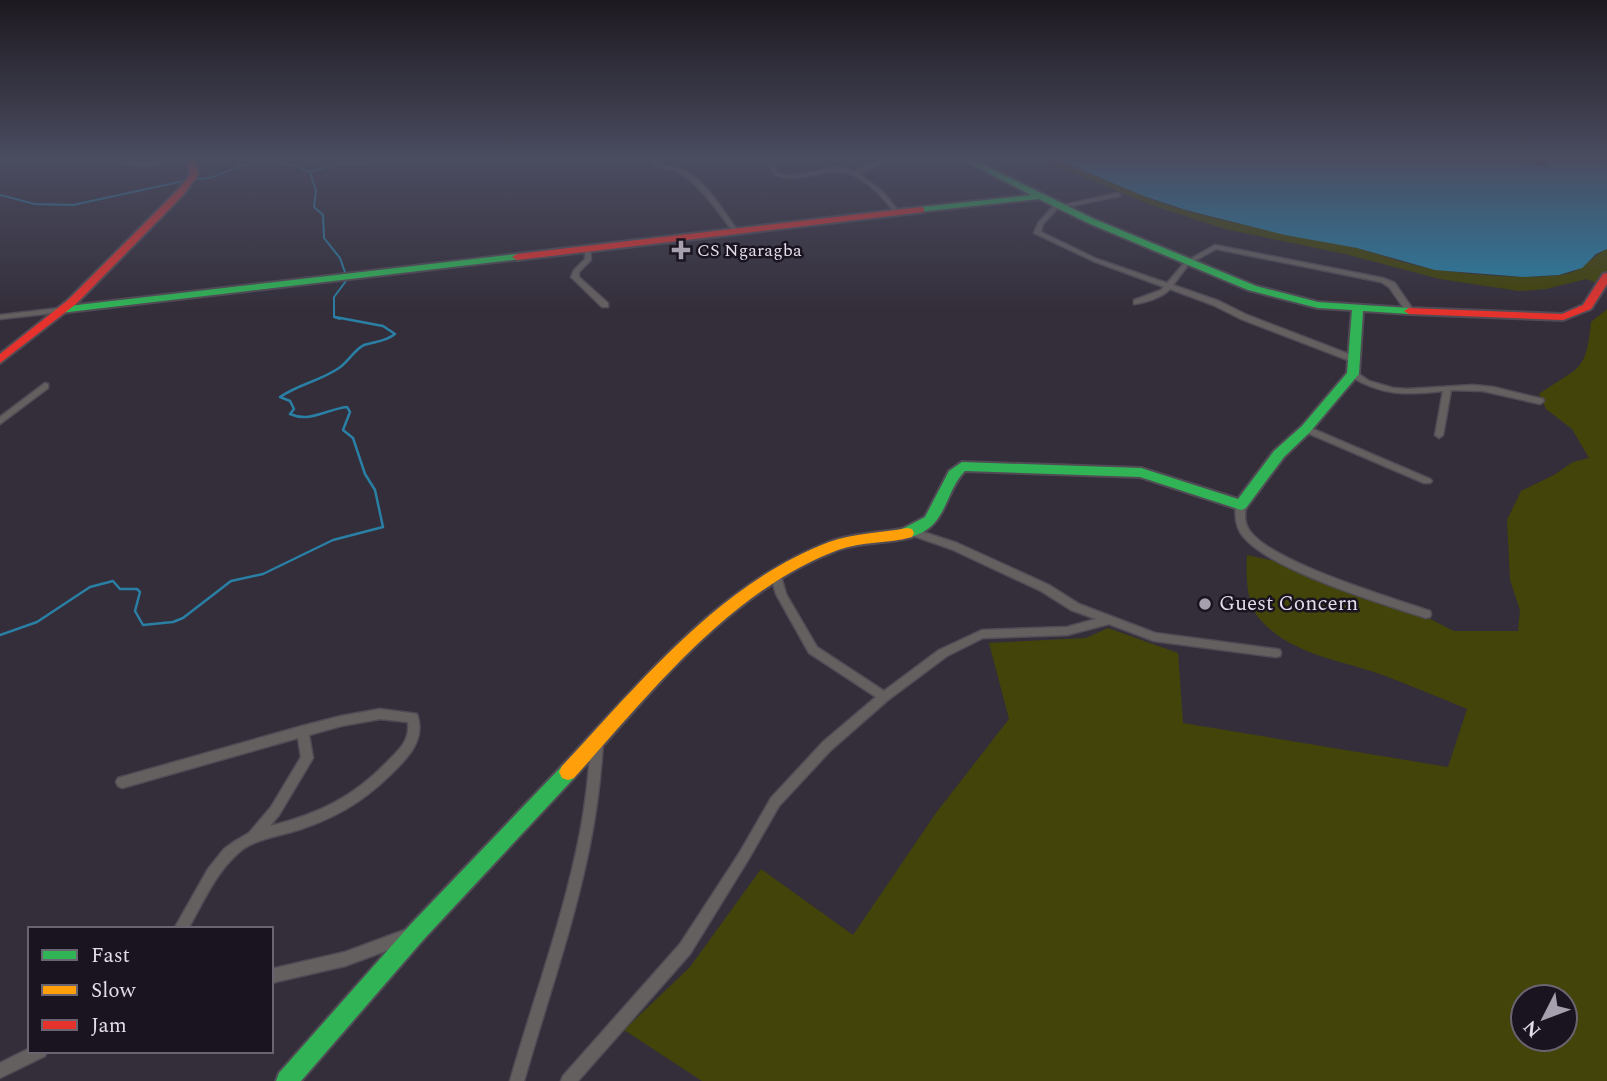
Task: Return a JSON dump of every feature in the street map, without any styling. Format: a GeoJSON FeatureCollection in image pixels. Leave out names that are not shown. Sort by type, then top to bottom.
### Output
{"type":"FeatureCollection","features":[{"type":"Feature","properties":{"kind":"street"},"geometry":{"type":"LineString","coordinates":[[0,360],[72,302],[163,210]]}},
{"type":"Feature","properties":{"kind":"street"},"geometry":{"type":"LineString","coordinates":[[720,210],[736,232]]}},
{"type":"Feature","properties":{"kind":"street"},"geometry":{"type":"LineString","coordinates":[[0,317],[927,210]]}},
{"type":"Feature","properties":{"kind":"street"},"geometry":{"type":"LineString","coordinates":[[1054,210],[1040,224],[1037,233],[1095,261],[1216,303],[1355,367],[1375,387],[1399,393],[1464,387],[1540,401]]}},
{"type":"Feature","properties":{"kind":"street"},"geometry":{"type":"LineString","coordinates":[[1065,210],[1187,263],[1286,299],[1322,306],[1563,317],[1586,310],[1596,298],[1607,276]]}},
{"type":"Feature","properties":{"kind":"street"},"geometry":{"type":"LineString","coordinates":[[1137,302],[1168,287],[1187,263],[1211,247],[1219,247],[1364,276],[1392,285],[1409,311]]}},
{"type":"Feature","properties":{"kind":"street"},"geometry":{"type":"LineString","coordinates":[[587,248],[588,260],[576,271],[575,277],[605,305]]}},
{"type":"Feature","properties":{"kind":"street"},"geometry":{"type":"LineString","coordinates":[[1358,309],[1355,367],[1306,429],[1279,454],[1241,505],[1239,518],[1244,533],[1280,560],[1426,614]]}},
{"type":"Feature","properties":{"kind":"street"},"geometry":{"type":"LineString","coordinates":[[0,421],[45,386]]}},
{"type":"Feature","properties":{"kind":"street"},"geometry":{"type":"LineString","coordinates":[[1439,436],[1447,390]]}},
{"type":"Feature","properties":{"kind":"street"},"geometry":{"type":"LineString","coordinates":[[1306,429],[1427,481]]}},
{"type":"Feature","properties":{"kind":"street"},"geometry":{"type":"LineString","coordinates":[[287,1081],[417,932],[598,739],[704,632],[776,576],[810,554],[844,542],[911,532],[928,526],[948,489],[950,475],[961,466],[1132,472],[1241,505]]}},
{"type":"Feature","properties":{"kind":"street"},"geometry":{"type":"LineString","coordinates":[[911,532],[954,546],[1045,588],[1075,607],[1154,637],[1276,653]]}},
{"type":"Feature","properties":{"kind":"street"},"geometry":{"type":"LineString","coordinates":[[776,576],[781,594],[813,650],[884,697]]}},
{"type":"Feature","properties":{"kind":"street"},"geometry":{"type":"LineString","coordinates":[[568,1081],[685,949],[775,802],[827,746],[884,697],[943,653],[982,634],[995,631],[1067,631],[1107,621]]}},
{"type":"Feature","properties":{"kind":"street"},"geometry":{"type":"LineString","coordinates":[[122,782],[302,731],[380,714],[413,718],[416,730],[411,746],[368,791],[333,813],[253,835]]}},
{"type":"Feature","properties":{"kind":"street"},"geometry":{"type":"LineString","coordinates":[[182,927],[206,880],[220,861],[253,835],[275,811],[307,758],[302,731]]}},
{"type":"Feature","properties":{"kind":"street"},"geometry":{"type":"LineString","coordinates":[[517,1081],[565,922],[586,840],[595,787],[598,739]]}},
{"type":"Feature","properties":{"kind":"street"},"geometry":{"type":"LineString","coordinates":[[273,976],[345,959],[417,932]]}},
{"type":"Feature","properties":{"kind":"street"},"geometry":{"type":"LineString","coordinates":[[0,1071],[36,1053]]}},
{"type":"Feature","properties":{"kind":"shaded area"},"geometry":{"type":"Polygon","coordinates":[[[1168,210],[1185,210],[1353,247],[1428,268],[1470,274],[1518,277],[1558,275],[1577,270],[1607,249],[1607,287],[1586,279],[1546,289],[1519,291],[1440,279],[1345,254],[1225,229],[1168,210]]]}},
{"type":"Feature","properties":{"kind":"shaded area"},"geometry":{"type":"Polygon","coordinates":[[[1607,309],[1607,1081],[702,1081],[624,1030],[690,967],[761,869],[853,935],[936,813],[1009,719],[989,643],[1086,638],[1108,628],[1178,653],[1183,723],[1448,767],[1467,709],[1388,677],[1302,649],[1271,630],[1258,617],[1251,604],[1247,555],[1279,562],[1392,600],[1454,631],[1518,631],[1520,610],[1510,580],[1507,520],[1521,491],[1573,462],[1589,458],[1572,429],[1546,409],[1539,394],[1578,367],[1589,339],[1591,322],[1607,309]]]}},
{"type":"Feature","properties":{"kind":"water"},"geometry":{"type":"Polygon","coordinates":[[[1188,210],[1607,210],[1607,249],[1596,254],[1582,268],[1559,275],[1523,277],[1435,270],[1357,248],[1285,235],[1188,210]]]}},
{"type":"Feature","properties":{"kind":"waterway"},"geometry":{"type":"LineString","coordinates":[[318,210],[323,215],[324,238],[340,258],[346,275]]}},
{"type":"Feature","properties":{"kind":"waterway"},"geometry":{"type":"LineString","coordinates":[[340,319],[334,317],[334,297],[346,281]]}},
{"type":"Feature","properties":{"kind":"waterway"},"geometry":{"type":"LineString","coordinates":[[0,635],[37,622],[90,587],[113,581],[120,589],[137,589],[140,592],[135,611],[143,625],[173,622],[183,618],[231,581],[263,574],[333,540],[383,527],[375,490],[365,474],[353,438],[343,430],[350,412],[347,407],[312,416],[297,416],[290,414],[294,409],[290,401],[280,397],[339,368],[364,345],[395,334],[383,326],[335,317]]}},
{"type":"Feature","properties":{"kind":"traffic: fast"},"geometry":{"type":"LineString","coordinates":[[1070,210],[1252,288],[1318,305],[1409,311]]}},
{"type":"Feature","properties":{"kind":"traffic: fast"},"geometry":{"type":"LineString","coordinates":[[60,310],[517,257]]}},
{"type":"Feature","properties":{"kind":"traffic: fast"},"geometry":{"type":"LineString","coordinates":[[907,533],[921,528],[930,520],[948,484],[962,466],[1141,473],[1241,505],[1279,454],[1306,429],[1353,374],[1358,309]]}},
{"type":"Feature","properties":{"kind":"traffic: fast"},"geometry":{"type":"LineString","coordinates":[[287,1081],[417,932],[568,772]]}},
{"type":"Feature","properties":{"kind":"traffic: slow"},"geometry":{"type":"LineString","coordinates":[[568,772],[689,644],[758,587],[795,564],[833,546],[907,533]]}},
{"type":"Feature","properties":{"kind":"traffic: jam"},"geometry":{"type":"LineString","coordinates":[[0,360],[72,302],[163,210]]}},
{"type":"Feature","properties":{"kind":"traffic: jam"},"geometry":{"type":"LineString","coordinates":[[517,257],[917,210]]}},
{"type":"Feature","properties":{"kind":"traffic: jam"},"geometry":{"type":"LineString","coordinates":[[1409,311],[1563,317],[1587,307],[1607,276]]}},
{"type":"Feature","properties":{"kind":"place","name":"CS Ngaragba"},"geometry":{"type":"Point","coordinates":[681,250]}},
{"type":"Feature","properties":{"kind":"place","name":"Guest Concern"},"geometry":{"type":"Point","coordinates":[1205,604]}}]}
